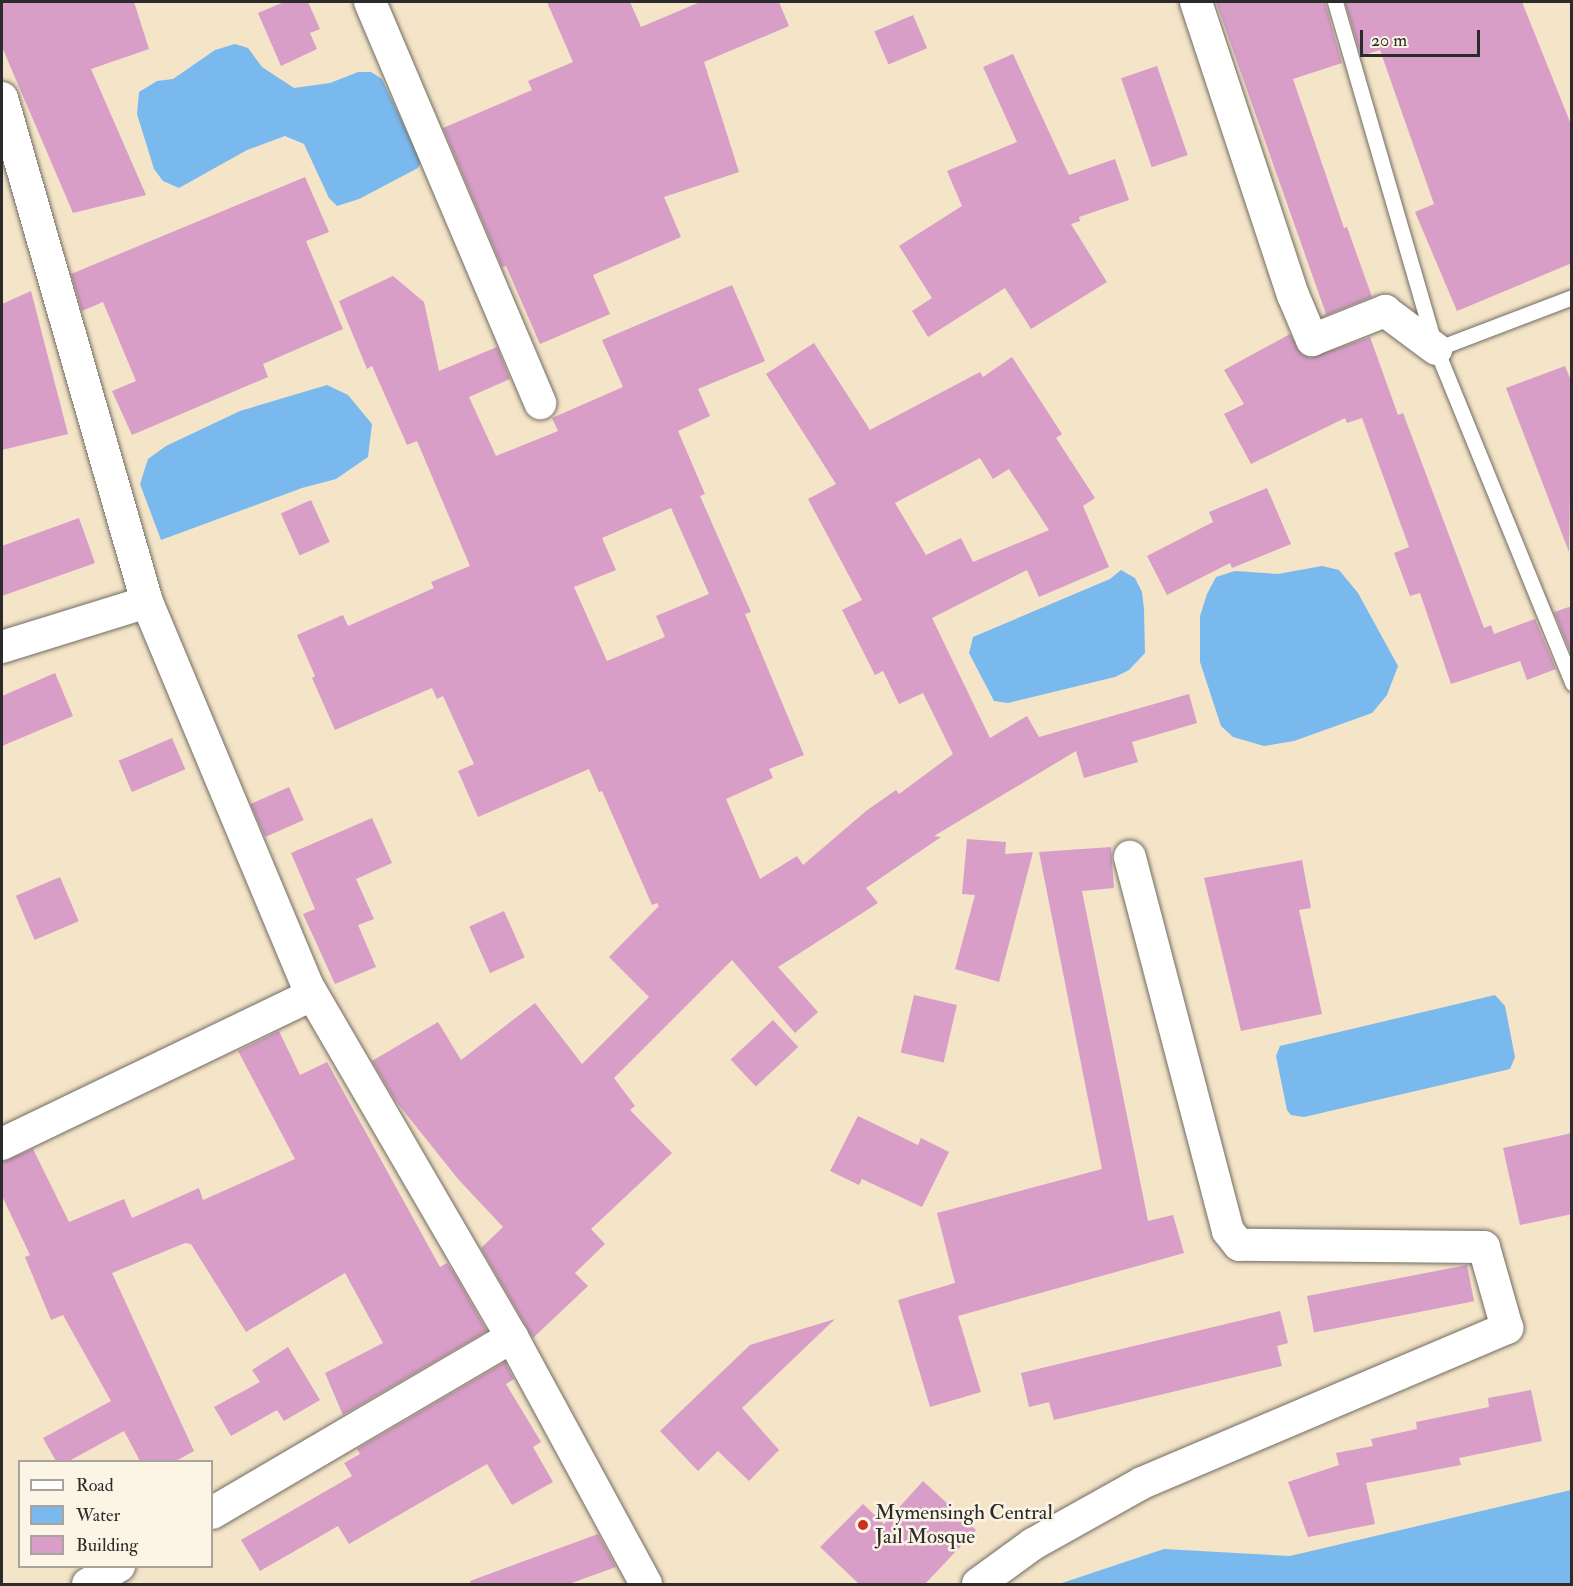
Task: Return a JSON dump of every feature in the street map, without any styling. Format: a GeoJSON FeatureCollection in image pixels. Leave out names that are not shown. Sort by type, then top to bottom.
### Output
{"type":"FeatureCollection","features":[{"type":"Feature","properties":{"kind":"street"},"geometry":{"type":"LineString","coordinates":[[370,2],[540,403]]}},
{"type":"Feature","properties":{"kind":"street"},"geometry":{"type":"LineString","coordinates":[[1196,2],[1293,295],[1312,340],[1385,311],[1436,349]]}},
{"type":"Feature","properties":{"kind":"street"},"geometry":{"type":"LineString","coordinates":[[2,98],[147,602],[312,995],[512,1337],[646,1584]]}},
{"type":"Feature","properties":{"kind":"street"},"geometry":{"type":"LineString","coordinates":[[2,647],[147,602]]}},
{"type":"Feature","properties":{"kind":"street"},"geometry":{"type":"LineString","coordinates":[[978,1584],[1033,1544],[1142,1484],[1507,1328],[1484,1247],[1239,1245],[1228,1231],[1130,857]]}},
{"type":"Feature","properties":{"kind":"street"},"geometry":{"type":"LineString","coordinates":[[2,1144],[312,995]]}},
{"type":"Feature","properties":{"kind":"street"},"geometry":{"type":"LineString","coordinates":[[213,1512],[512,1337]]}},
{"type":"Feature","properties":{"kind":"street"},"geometry":{"type":"LineString","coordinates":[[88,1584],[116,1568]]}},
{"type":"Feature","properties":{"kind":"lane"},"geometry":{"type":"LineString","coordinates":[[1335,2],[1436,349],[1572,682]]}},
{"type":"Feature","properties":{"kind":"lane"},"geometry":{"type":"LineString","coordinates":[[1436,349],[1572,297]]}},
{"type":"Feature","properties":{"kind":"water"},"geometry":{"type":"Polygon","coordinates":[[[235,44],[248,48],[262,67],[294,88],[330,83],[358,72],[371,72],[382,79],[421,161],[418,168],[359,199],[337,206],[329,198],[304,144],[285,136],[247,150],[179,188],[163,181],[154,169],[137,114],[139,92],[157,81],[173,79],[215,50],[235,44]]]}},
{"type":"Feature","properties":{"kind":"water"},"geometry":{"type":"Polygon","coordinates":[[[327,385],[348,395],[372,424],[368,457],[336,479],[302,488],[161,540],[140,484],[148,459],[166,446],[240,411],[327,385]]]}},
{"type":"Feature","properties":{"kind":"water"},"geometry":{"type":"Polygon","coordinates":[[[1322,566],[1339,570],[1358,593],[1398,666],[1387,695],[1372,713],[1294,741],[1264,746],[1233,737],[1221,726],[1200,662],[1200,616],[1207,594],[1216,577],[1235,571],[1278,574],[1322,566]]]}},
{"type":"Feature","properties":{"kind":"water"},"geometry":{"type":"Polygon","coordinates":[[[1121,570],[1135,578],[1142,592],[1144,609],[1145,653],[1129,670],[1115,677],[1008,703],[994,701],[969,653],[973,637],[1110,579],[1121,570]]]}},
{"type":"Feature","properties":{"kind":"water"},"geometry":{"type":"Polygon","coordinates":[[[1495,995],[1505,1006],[1515,1057],[1510,1069],[1304,1117],[1291,1115],[1287,1110],[1276,1056],[1280,1046],[1495,995]]]}},
{"type":"Feature","properties":{"kind":"water"},"geometry":{"type":"Polygon","coordinates":[[[1571,1490],[1571,1584],[1059,1584],[1164,1549],[1290,1556],[1571,1490]]]}},
{"type":"Feature","properties":{"kind":"building"},"geometry":{"type":"Polygon","coordinates":[[[2,2],[134,2],[149,49],[91,69],[146,195],[73,213],[2,47],[2,2]]]}},
{"type":"Feature","properties":{"kind":"building"},"geometry":{"type":"Polygon","coordinates":[[[284,2],[308,2],[320,29],[310,33],[317,49],[281,66],[258,13],[284,2]]]}},
{"type":"Feature","properties":{"kind":"building"},"geometry":{"type":"Polygon","coordinates":[[[547,2],[630,2],[641,27],[700,2],[779,2],[789,26],[704,62],[739,172],[664,197],[681,237],[593,275],[610,314],[540,344],[506,266],[502,267],[443,128],[532,90],[528,81],[573,62],[547,2]]]}},
{"type":"Feature","properties":{"kind":"building"},"geometry":{"type":"Polygon","coordinates":[[[1216,2],[1325,2],[1342,63],[1293,79],[1344,228],[1347,227],[1372,297],[1322,317],[1326,314],[1216,2]]]}},
{"type":"Feature","properties":{"kind":"building"},"geometry":{"type":"Polygon","coordinates":[[[1345,2],[1522,2],[1572,127],[1572,263],[1457,311],[1415,212],[1434,204],[1380,50],[1361,56],[1345,2]]]}},
{"type":"Feature","properties":{"kind":"building"},"geometry":{"type":"Polygon","coordinates":[[[913,15],[927,48],[888,65],[874,31],[913,15]]]}},
{"type":"Feature","properties":{"kind":"building"},"geometry":{"type":"Polygon","coordinates":[[[1013,54],[1069,175],[1115,159],[1129,200],[1079,217],[1080,221],[1071,224],[1107,282],[1031,329],[1005,288],[928,337],[912,311],[932,298],[899,246],[962,206],[947,171],[1017,142],[983,67],[1013,54]]]}},
{"type":"Feature","properties":{"kind":"building"},"geometry":{"type":"Polygon","coordinates":[[[1157,66],[1188,155],[1152,167],[1121,78],[1157,66]]]}},
{"type":"Feature","properties":{"kind":"building"},"geometry":{"type":"Polygon","coordinates":[[[305,177],[329,232],[306,241],[343,329],[263,364],[268,377],[132,435],[112,391],[136,381],[103,302],[82,311],[71,274],[305,177]]]}},
{"type":"Feature","properties":{"kind":"building"},"geometry":{"type":"Polygon","coordinates":[[[393,276],[424,302],[439,371],[497,347],[510,379],[469,397],[496,456],[558,431],[552,418],[623,387],[602,340],[732,285],[765,361],[698,389],[710,416],[678,431],[705,494],[700,496],[751,612],[745,614],[804,755],[769,769],[773,778],[726,799],[760,879],[797,856],[803,865],[866,811],[896,790],[899,794],[953,754],[923,693],[899,704],[883,671],[875,675],[842,610],[862,600],[808,499],[836,484],[766,374],[814,343],[870,430],[980,372],[983,377],[1012,357],[1062,434],[1056,438],[1095,498],[1083,506],[1109,567],[1039,597],[1027,570],[932,618],[990,738],[1027,716],[1039,737],[1189,694],[1197,723],[1132,742],[1138,762],[1084,778],[1076,751],[934,836],[941,837],[866,888],[878,903],[778,967],[818,1012],[795,1033],[732,960],[614,1078],[635,1106],[630,1110],[672,1153],[591,1229],[605,1244],[575,1273],[588,1286],[533,1338],[481,1248],[503,1227],[458,1179],[395,1100],[372,1061],[438,1022],[461,1060],[535,1003],[582,1064],[649,997],[609,957],[659,906],[657,903],[652,905],[602,791],[599,792],[589,769],[478,817],[458,771],[474,764],[443,696],[437,699],[432,688],[335,730],[312,678],[315,676],[297,635],[343,615],[348,626],[434,588],[431,582],[470,566],[417,441],[407,445],[372,366],[367,369],[339,301],[393,276]],[[980,458],[895,503],[926,555],[961,538],[973,562],[1049,530],[1009,469],[993,479],[980,458]],[[671,508],[602,538],[616,570],[574,587],[607,661],[665,637],[656,616],[709,594],[671,508]]]}},
{"type":"Feature","properties":{"kind":"building"},"geometry":{"type":"Polygon","coordinates":[[[31,291],[68,434],[2,450],[2,304],[31,291]]]}},
{"type":"Feature","properties":{"kind":"building"},"geometry":{"type":"Polygon","coordinates":[[[1290,334],[1301,354],[1310,358],[1370,337],[1398,415],[1403,413],[1484,628],[1491,625],[1494,634],[1535,619],[1556,669],[1527,680],[1520,661],[1451,684],[1420,593],[1410,596],[1394,553],[1409,547],[1362,418],[1347,423],[1345,418],[1251,464],[1224,414],[1244,404],[1224,370],[1290,334]]]}},
{"type":"Feature","properties":{"kind":"building"},"geometry":{"type":"Polygon","coordinates":[[[1565,366],[1572,383],[1569,552],[1506,388],[1565,366]]]}},
{"type":"Feature","properties":{"kind":"building"},"geometry":{"type":"Polygon","coordinates":[[[1267,488],[1291,544],[1232,568],[1230,563],[1167,595],[1147,556],[1213,522],[1209,512],[1267,488]]]}},
{"type":"Feature","properties":{"kind":"building"},"geometry":{"type":"Polygon","coordinates":[[[311,500],[330,542],[300,555],[281,513],[311,500]]]}},
{"type":"Feature","properties":{"kind":"building"},"geometry":{"type":"Polygon","coordinates":[[[79,518],[95,563],[2,596],[2,546],[79,518]]]}},
{"type":"Feature","properties":{"kind":"building"},"geometry":{"type":"Polygon","coordinates":[[[1572,606],[1572,656],[1554,612],[1572,606]]]}},
{"type":"Feature","properties":{"kind":"building"},"geometry":{"type":"Polygon","coordinates":[[[55,673],[73,716],[2,746],[2,696],[55,673]]]}},
{"type":"Feature","properties":{"kind":"building"},"geometry":{"type":"Polygon","coordinates":[[[172,738],[185,769],[132,792],[119,761],[172,738]]]}},
{"type":"Feature","properties":{"kind":"building"},"geometry":{"type":"Polygon","coordinates":[[[289,787],[304,820],[265,837],[251,804],[289,787]]]}},
{"type":"Feature","properties":{"kind":"building"},"geometry":{"type":"Polygon","coordinates":[[[372,818],[392,863],[356,879],[374,919],[358,925],[376,967],[335,984],[303,914],[315,909],[291,853],[372,818]]]}},
{"type":"Feature","properties":{"kind":"building"},"geometry":{"type":"Polygon","coordinates":[[[967,839],[1006,842],[1005,854],[1033,852],[999,982],[955,969],[975,895],[962,894],[967,839]]]}},
{"type":"Feature","properties":{"kind":"building"},"geometry":{"type":"Polygon","coordinates":[[[1111,847],[1114,888],[1082,891],[1148,1221],[1173,1215],[1184,1253],[958,1316],[981,1392],[930,1407],[898,1300],[955,1283],[937,1213],[1102,1169],[1039,852],[1111,847]]]}},
{"type":"Feature","properties":{"kind":"building"},"geometry":{"type":"Polygon","coordinates":[[[1302,860],[1311,908],[1299,910],[1322,1014],[1241,1031],[1204,878],[1302,860]]]}},
{"type":"Feature","properties":{"kind":"building"},"geometry":{"type":"Polygon","coordinates":[[[60,877],[79,921],[35,940],[16,896],[60,877]]]}},
{"type":"Feature","properties":{"kind":"building"},"geometry":{"type":"Polygon","coordinates":[[[504,911],[525,958],[490,973],[469,926],[504,911]]]}},
{"type":"Feature","properties":{"kind":"building"},"geometry":{"type":"Polygon","coordinates":[[[914,995],[957,1005],[944,1062],[901,1052],[914,995]]]}},
{"type":"Feature","properties":{"kind":"building"},"geometry":{"type":"Polygon","coordinates":[[[773,1020],[798,1047],[756,1087],[731,1060],[773,1020]]]}},
{"type":"Feature","properties":{"kind":"building"},"geometry":{"type":"Polygon","coordinates":[[[279,1031],[300,1075],[327,1062],[440,1267],[447,1263],[487,1331],[343,1415],[325,1373],[383,1343],[345,1273],[246,1332],[191,1244],[185,1243],[112,1273],[194,1451],[178,1460],[139,1460],[124,1431],[71,1460],[55,1460],[43,1438],[111,1401],[63,1315],[51,1320],[25,1257],[30,1255],[2,1196],[2,1162],[33,1149],[69,1222],[124,1199],[132,1218],[199,1188],[203,1200],[295,1159],[238,1051],[279,1031]]]}},
{"type":"Feature","properties":{"kind":"building"},"geometry":{"type":"Polygon","coordinates":[[[858,1116],[918,1145],[921,1138],[949,1152],[922,1207],[862,1179],[859,1185],[830,1171],[858,1116]]]}},
{"type":"Feature","properties":{"kind":"building"},"geometry":{"type":"Polygon","coordinates":[[[1572,1133],[1572,1214],[1520,1225],[1503,1148],[1572,1133]]]}},
{"type":"Feature","properties":{"kind":"building"},"geometry":{"type":"Polygon","coordinates":[[[1467,1265],[1474,1301],[1314,1332],[1307,1296],[1467,1265]]]}},
{"type":"Feature","properties":{"kind":"building"},"geometry":{"type":"Polygon","coordinates":[[[1280,1311],[1288,1343],[1277,1346],[1282,1366],[1054,1420],[1049,1402],[1029,1407],[1021,1373],[1280,1311]]]}},
{"type":"Feature","properties":{"kind":"building"},"geometry":{"type":"Polygon","coordinates":[[[835,1319],[742,1408],[779,1450],[749,1481],[718,1451],[698,1471],[660,1431],[750,1345],[835,1319]]]}},
{"type":"Feature","properties":{"kind":"building"},"geometry":{"type":"Polygon","coordinates":[[[288,1347],[320,1400],[284,1421],[277,1410],[231,1436],[214,1407],[260,1382],[252,1370],[288,1347]]]}},
{"type":"Feature","properties":{"kind":"building"},"geometry":{"type":"Polygon","coordinates":[[[505,1362],[514,1379],[506,1384],[541,1442],[533,1447],[553,1482],[512,1505],[487,1464],[349,1544],[338,1526],[260,1571],[241,1540],[352,1476],[344,1463],[360,1454],[357,1449],[505,1362]]]}},
{"type":"Feature","properties":{"kind":"building"},"geometry":{"type":"Polygon","coordinates":[[[1531,1390],[1542,1441],[1459,1458],[1461,1465],[1366,1483],[1375,1524],[1308,1537],[1288,1482],[1339,1465],[1336,1453],[1373,1446],[1371,1439],[1417,1429],[1416,1422],[1489,1407],[1488,1398],[1531,1390]]]}},
{"type":"Feature","properties":{"kind":"building"},"geometry":{"type":"Polygon","coordinates":[[[923,1481],[976,1530],[925,1584],[859,1584],[820,1547],[863,1504],[884,1524],[923,1481]]]}},
{"type":"Feature","properties":{"kind":"building"},"geometry":{"type":"Polygon","coordinates":[[[598,1534],[616,1567],[569,1584],[471,1584],[470,1581],[598,1534]]]}},
{"type":"Feature","properties":{"kind":"place","name":"Mymensingh Central Jail Mosque"},"geometry":{"type":"Point","coordinates":[863,1525]}}]}
